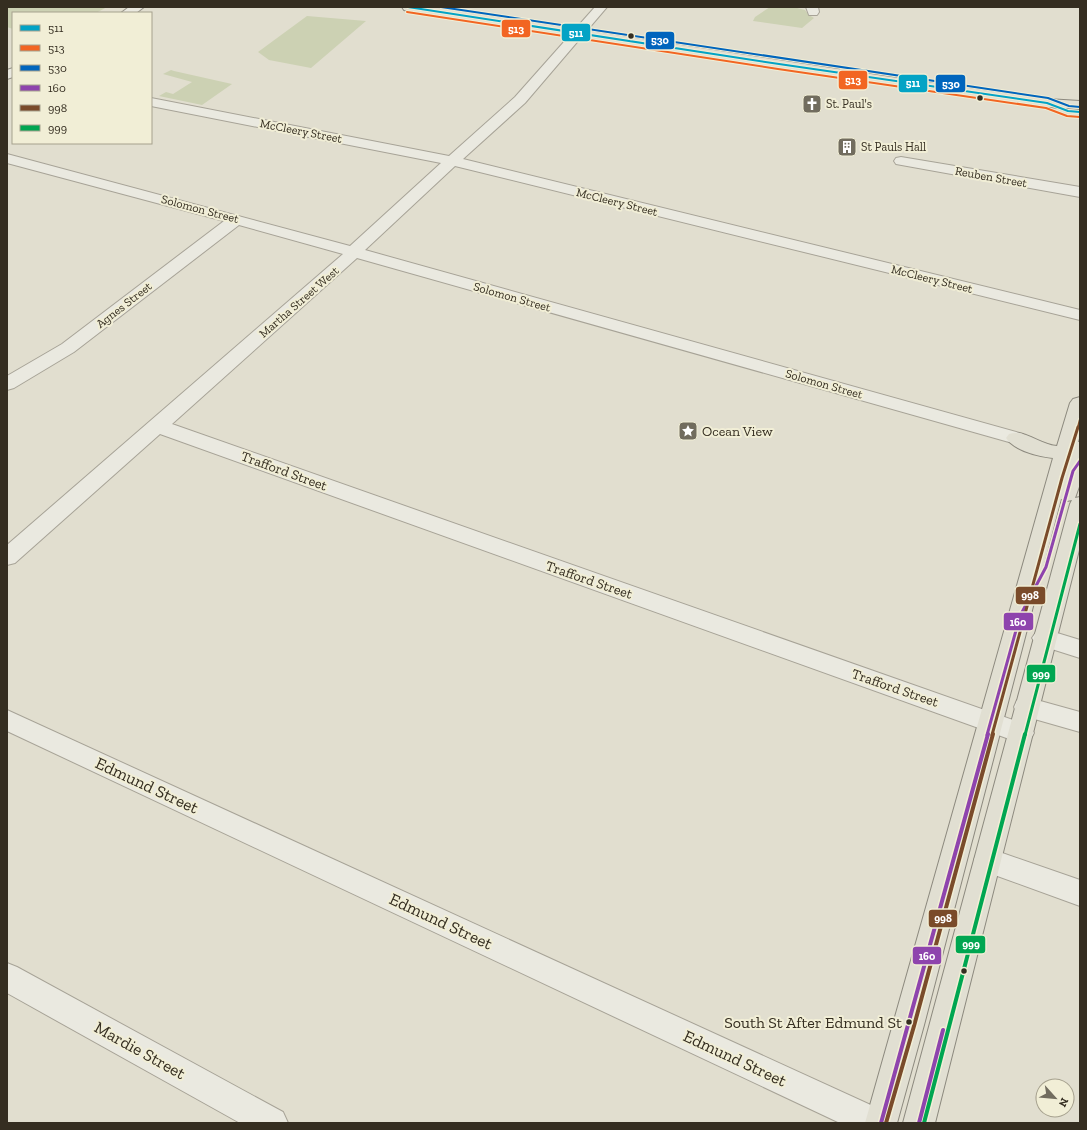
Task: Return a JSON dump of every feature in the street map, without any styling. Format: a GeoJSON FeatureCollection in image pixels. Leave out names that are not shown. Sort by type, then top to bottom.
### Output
{"type":"FeatureCollection","features":[{"type":"Feature","properties":{"kind":"main road"},"geometry":{"type":"LineString","coordinates":[[408,7],[1047,103],[1080,105]]}},
{"type":"Feature","properties":{"kind":"main road"},"geometry":{"type":"LineString","coordinates":[[1047,103],[1068,110],[1080,112]]}},
{"type":"Feature","properties":{"kind":"main road"},"geometry":{"type":"LineString","coordinates":[[881,1123],[1020,616],[1072,453],[1073,424],[1080,403]]}},
{"type":"Feature","properties":{"kind":"main road"},"geometry":{"type":"LineString","coordinates":[[1016,438],[1028,445],[1039,443],[1058,438],[1066,433],[1073,424]]}},
{"type":"Feature","properties":{"kind":"main road"},"geometry":{"type":"LineString","coordinates":[[1039,443],[1051,455],[1072,453]]}},
{"type":"Feature","properties":{"kind":"main road"},"geometry":{"type":"LineString","coordinates":[[919,1123],[1080,504]]}},
{"type":"Feature","properties":{"kind":"street"},"geometry":{"type":"LineString","coordinates":[[129,12],[138,7]]}},
{"type":"Feature","properties":{"kind":"street","name":"Martha Street West"},"geometry":{"type":"LineString","coordinates":[[7,557],[345,262],[353,252],[520,100],[601,7]]}},
{"type":"Feature","properties":{"kind":"street","name":"McCleery Street"},"geometry":{"type":"LineString","coordinates":[[152,102],[452,161],[1080,315]]}},
{"type":"Feature","properties":{"kind":"street","name":"Reuben Street"},"geometry":{"type":"LineString","coordinates":[[901,161],[1080,192]]}},
{"type":"Feature","properties":{"kind":"street","name":"Solomon Street"},"geometry":{"type":"LineString","coordinates":[[11,163],[236,219],[1016,438]]}},
{"type":"Feature","properties":{"kind":"street","name":"Agnes Street"},"geometry":{"type":"LineString","coordinates":[[7,384],[68,348],[236,219]]}},
{"type":"Feature","properties":{"kind":"street","name":"Trafford Street"},"geometry":{"type":"LineString","coordinates":[[158,426],[1021,733]]}},
{"type":"Feature","properties":{"kind":"street"},"geometry":{"type":"LineString","coordinates":[[1044,638],[1080,648]]}},
{"type":"Feature","properties":{"kind":"street"},"geometry":{"type":"LineString","coordinates":[[1026,707],[1080,722]]}},
{"type":"Feature","properties":{"kind":"street","name":"Edmund Street"},"geometry":{"type":"LineString","coordinates":[[7,720],[875,1123]]}},
{"type":"Feature","properties":{"kind":"street"},"geometry":{"type":"LineString","coordinates":[[988,860],[1080,893]]}},
{"type":"Feature","properties":{"kind":"street","name":"Mardie Street"},"geometry":{"type":"LineString","coordinates":[[7,977],[272,1123]]}},
{"type":"Feature","properties":{"kind":"green space"},"geometry":{"type":"Polygon","coordinates":[[[7,7],[107,7],[98,12],[12,12],[12,29],[7,27],[7,7]]]}},
{"type":"Feature","properties":{"kind":"green space"},"geometry":{"type":"Polygon","coordinates":[[[770,7],[793,7],[805,10],[814,18],[802,28],[753,21],[755,17],[770,7]]]}},
{"type":"Feature","properties":{"kind":"green space"},"geometry":{"type":"Polygon","coordinates":[[[307,16],[366,21],[311,68],[269,60],[258,52],[307,16]]]}},
{"type":"Feature","properties":{"kind":"green space"},"geometry":{"type":"Polygon","coordinates":[[[171,70],[232,84],[202,105],[159,96],[166,92],[173,94],[192,82],[163,74],[171,70]]]}},
{"type":"Feature","properties":{"kind":"transit line","name":"511"},"geometry":{"type":"LineString","coordinates":[[408,7],[779,64],[1047,103],[1068,111],[1080,112]]}},
{"type":"Feature","properties":{"kind":"transit line","name":"530"},"geometry":{"type":"LineString","coordinates":[[441,7],[1048,98],[1069,106],[1080,107]]}},
{"type":"Feature","properties":{"kind":"transit line","name":"513"},"geometry":{"type":"LineString","coordinates":[[407,12],[778,69],[1046,108],[1067,116],[1080,117]]}},
{"type":"Feature","properties":{"kind":"transit line","name":"998"},"geometry":{"type":"LineString","coordinates":[[886,1123],[914,1026],[1062,478],[1080,420]]}},
{"type":"Feature","properties":{"kind":"transit line","name":"160"},"geometry":{"type":"LineString","coordinates":[[881,1123],[1020,616],[1046,567],[1073,471],[1080,461]]}},
{"type":"Feature","properties":{"kind":"transit line","name":"999"},"geometry":{"type":"LineString","coordinates":[[924,1123],[1080,524]]}},
{"type":"Feature","properties":{"kind":"transit line","name":"160"},"geometry":{"type":"LineString","coordinates":[[919,1123],[943,1030]]}},
{"type":"Feature","properties":{"kind":"place","name":"St. Paul's"},"geometry":{"type":"Point","coordinates":[812,104]}},
{"type":"Feature","properties":{"kind":"place","name":"St Pauls Hall"},"geometry":{"type":"Point","coordinates":[847,147]}},
{"type":"Feature","properties":{"kind":"place","name":"Ocean View"},"geometry":{"type":"Point","coordinates":[688,431]}},
{"type":"Feature","properties":{"kind":"place","name":"South St After Edmund St"},"geometry":{"type":"Point","coordinates":[909,1022]}}]}
